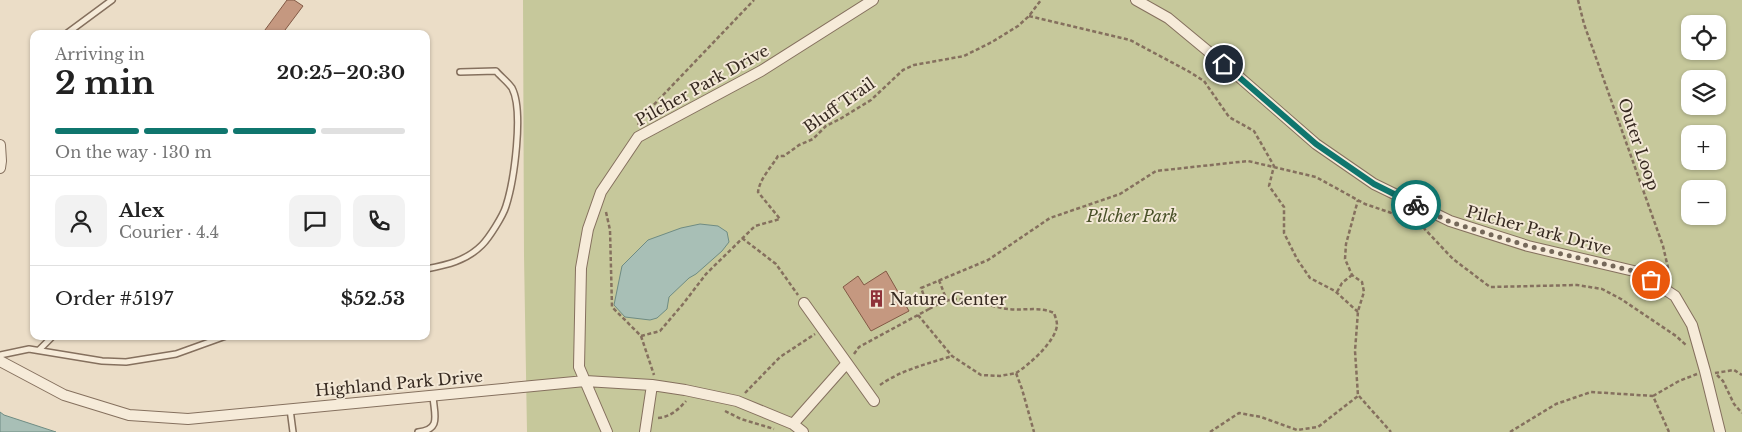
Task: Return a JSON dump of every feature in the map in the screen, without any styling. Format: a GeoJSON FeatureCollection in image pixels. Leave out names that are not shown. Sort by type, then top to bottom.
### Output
{"type":"FeatureCollection","features":[{"type":"Feature","properties":{"kind":"street","name":"Pilcher Park Drive"},"geometry":{"type":"LineString","coordinates":[[607,432],[579,367],[581,268],[588,229],[601,192],[638,137],[762,70],[873,0]]}},
{"type":"Feature","properties":{"kind":"street","name":"Pilcher Park Drive"},"geometry":{"type":"LineString","coordinates":[[1136,0],[1168,18],[1316,144],[1374,184],[1450,222],[1528,246],[1638,272],[1675,296],[1692,325],[1708,368],[1720,432]]}},
{"type":"Feature","properties":{"kind":"street"},"geometry":{"type":"LineString","coordinates":[[0,145],[0,168]]}},
{"type":"Feature","properties":{"kind":"street"},"geometry":{"type":"LineString","coordinates":[[804,302],[874,401]]}},
{"type":"Feature","properties":{"kind":"street","name":"Highland Park Drive"},"geometry":{"type":"LineString","coordinates":[[0,361],[64,395],[129,415],[188,419],[584,381],[652,384],[737,402],[793,424],[803,432]]}},
{"type":"Feature","properties":{"kind":"street"},"geometry":{"type":"LineString","coordinates":[[793,424],[847,363]]}},
{"type":"Feature","properties":{"kind":"street"},"geometry":{"type":"LineString","coordinates":[[645,432],[652,384]]}},
{"type":"Feature","properties":{"kind":"lane"},"geometry":{"type":"LineString","coordinates":[[71,30],[112,0]]}},
{"type":"Feature","properties":{"kind":"lane"},"geometry":{"type":"LineString","coordinates":[[430,268],[466,258],[483,244],[506,208],[512,180],[517,145],[517,112],[512,88],[496,71],[460,72]]}},
{"type":"Feature","properties":{"kind":"lane"},"geometry":{"type":"LineString","coordinates":[[39,350],[49,340]]}},
{"type":"Feature","properties":{"kind":"lane"},"geometry":{"type":"LineString","coordinates":[[0,355],[29,349],[102,361],[126,362],[176,354],[215,340]]}},
{"type":"Feature","properties":{"kind":"lane"},"geometry":{"type":"LineString","coordinates":[[418,432],[432,429],[435,423],[433,396]]}},
{"type":"Feature","properties":{"kind":"lane"},"geometry":{"type":"LineString","coordinates":[[290,408],[293,432]]}},
{"type":"Feature","properties":{"kind":"path"},"geometry":{"type":"LineString","coordinates":[[634,131],[644,116],[754,0]]}},
{"type":"Feature","properties":{"kind":"path","name":"Bluff Trail"},"geometry":{"type":"LineString","coordinates":[[742,238],[755,226],[780,219],[758,192],[759,182],[778,156],[784,156],[813,138],[826,126],[871,100],[903,70],[914,65],[964,56],[992,42],[1029,16],[1041,0]]}},
{"type":"Feature","properties":{"kind":"path","name":"Outer Loop"},"geometry":{"type":"LineString","coordinates":[[1578,0],[1584,24],[1663,246],[1675,296]]}},
{"type":"Feature","properties":{"kind":"path"},"geometry":{"type":"LineString","coordinates":[[1029,16],[1130,40],[1188,71],[1204,82],[1229,117],[1254,131],[1274,166],[1269,186],[1284,207],[1284,233],[1297,259],[1310,278],[1337,293],[1358,312]]}},
{"type":"Feature","properties":{"kind":"path"},"geometry":{"type":"LineString","coordinates":[[929,309],[921,288],[988,260],[1050,218],[1120,194],[1156,171],[1248,161],[1316,177],[1365,204],[1418,222],[1453,259],[1490,287],[1577,285],[1602,289],[1621,299],[1676,336],[1723,381],[1734,404],[1742,413]]}},
{"type":"Feature","properties":{"kind":"path"},"geometry":{"type":"LineString","coordinates":[[1358,200],[1346,244],[1345,259],[1352,275],[1362,282],[1364,292],[1358,312],[1355,351],[1358,396],[1391,432]]}},
{"type":"Feature","properties":{"kind":"path"},"geometry":{"type":"LineString","coordinates":[[605,211],[610,230],[612,307],[640,336],[660,331],[706,274],[742,238],[776,264],[804,302]]}},
{"type":"Feature","properties":{"kind":"path"},"geometry":{"type":"LineString","coordinates":[[1337,293],[1342,283],[1352,275]]}},
{"type":"Feature","properties":{"kind":"path"},"geometry":{"type":"LineString","coordinates":[[938,280],[947,300]]}},
{"type":"Feature","properties":{"kind":"path"},"geometry":{"type":"LineString","coordinates":[[847,363],[859,347],[929,309],[947,300],[971,300],[1010,310],[1046,309],[1054,313],[1057,325],[1050,344],[1038,353],[1029,365],[1016,373],[1000,376],[981,375],[952,356],[918,315]]}},
{"type":"Feature","properties":{"kind":"path"},"geometry":{"type":"LineString","coordinates":[[737,402],[780,357],[823,329]]}},
{"type":"Feature","properties":{"kind":"path"},"geometry":{"type":"LineString","coordinates":[[880,385],[889,378],[913,368],[952,356]]}},
{"type":"Feature","properties":{"kind":"path"},"geometry":{"type":"LineString","coordinates":[[1510,432],[1556,404],[1591,392],[1653,396],[1679,381],[1708,368],[1734,370],[1742,375]]}},
{"type":"Feature","properties":{"kind":"path"},"geometry":{"type":"LineString","coordinates":[[1016,373],[1034,432]]}},
{"type":"Feature","properties":{"kind":"path"},"geometry":{"type":"LineString","coordinates":[[647,420],[664,418],[677,411],[694,392]]}},
{"type":"Feature","properties":{"kind":"path"},"geometry":{"type":"LineString","coordinates":[[1210,432],[1239,414],[1261,416],[1297,430],[1318,428],[1358,396]]}},
{"type":"Feature","properties":{"kind":"path"},"geometry":{"type":"LineString","coordinates":[[1653,396],[1669,432]]}},
{"type":"Feature","properties":{"kind":"green space","name":"Pilcher Park"},"geometry":{"type":"Polygon","coordinates":[[[523,0],[1742,0],[1742,432],[527,432],[523,0]]]}},
{"type":"Feature","properties":{"kind":"shaded area"},"geometry":{"type":"Polygon","coordinates":[[[700,224],[718,226],[727,232],[729,242],[722,251],[669,297],[667,309],[657,318],[650,320],[625,317],[614,305],[622,266],[648,240],[681,228],[700,224]]]}},
{"type":"Feature","properties":{"kind":"shaded area"},"geometry":{"type":"Polygon","coordinates":[[[0,412],[4,415],[56,432],[0,432],[0,412]]]}},
{"type":"Feature","properties":{"kind":"building"},"geometry":{"type":"Polygon","coordinates":[[[287,0],[294,0],[303,6],[285,30],[265,30],[287,0]]]}},
{"type":"Feature","properties":{"kind":"building","name":"Nature Center"},"geometry":{"type":"Polygon","coordinates":[[[886,271],[909,311],[871,331],[843,287],[858,276],[864,285],[886,271]]]}},
{"type":"Feature","properties":{"kind":"way so far"},"geometry":{"type":"LineString","coordinates":[[1416,205],[1450,222],[1528,246],[1638,272],[1651,280]]}},
{"type":"Feature","properties":{"kind":"place","name":"Nature Center"},"geometry":{"type":"Point","coordinates":[876,299]}},
{"type":"Feature","properties":{"kind":"route"},"geometry":{"type":"LineString","coordinates":[[1224,64],[1316,144],[1374,184],[1416,205]]}}]}
